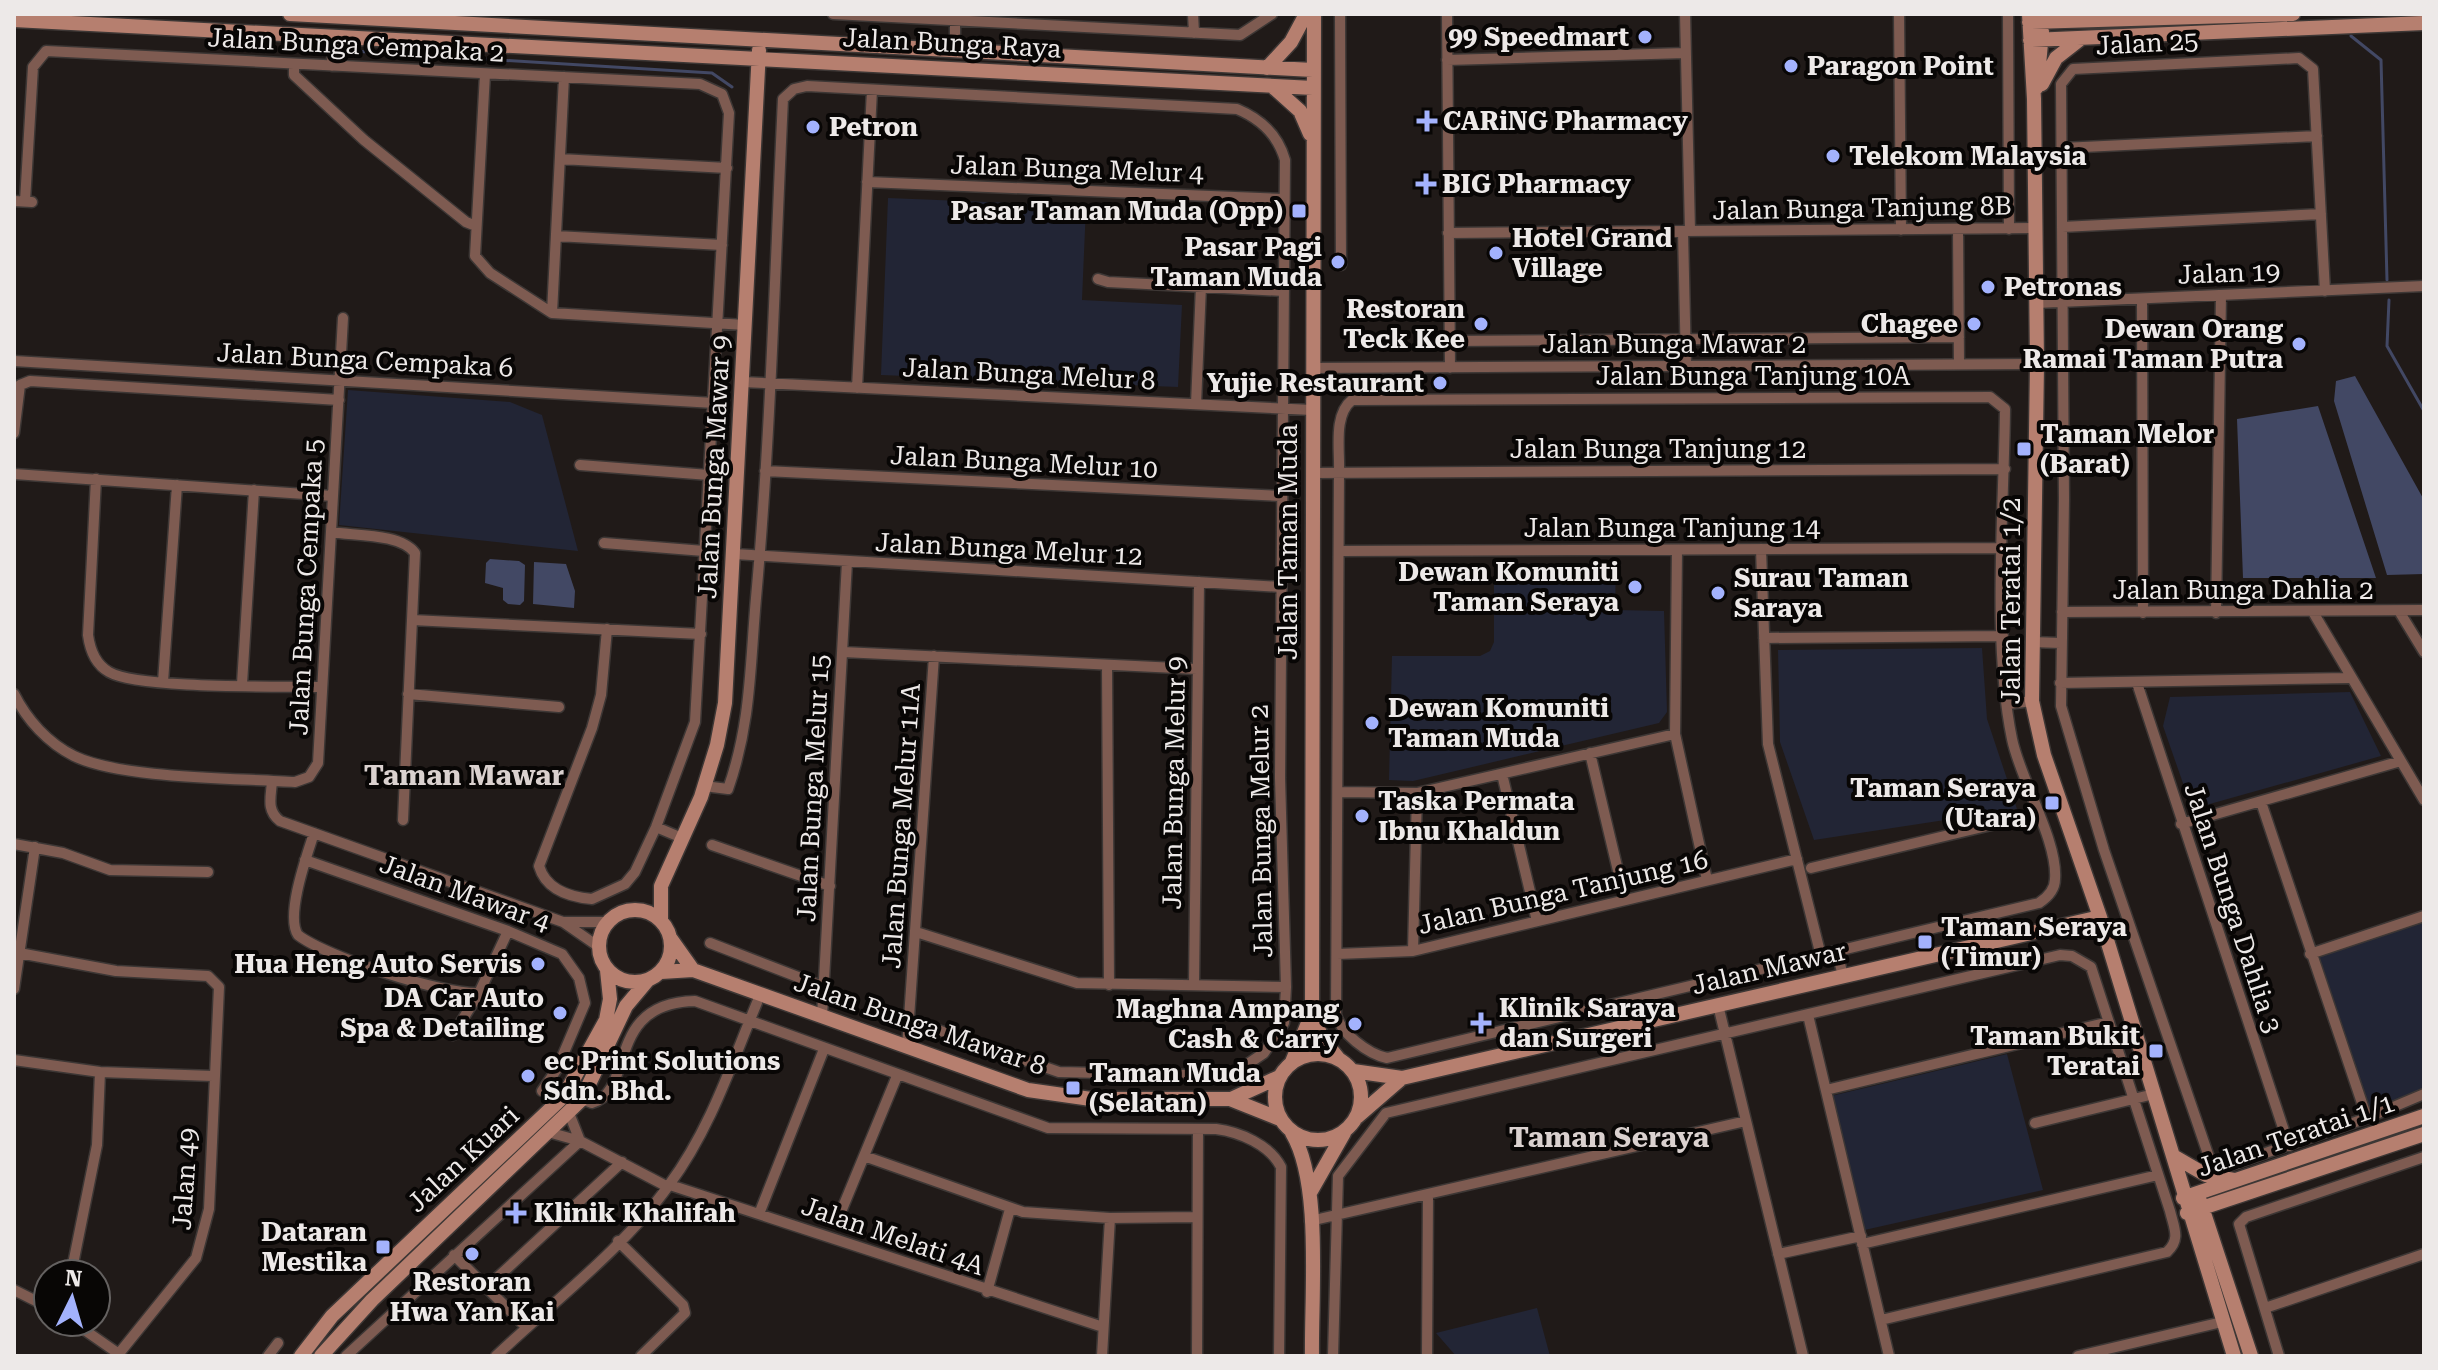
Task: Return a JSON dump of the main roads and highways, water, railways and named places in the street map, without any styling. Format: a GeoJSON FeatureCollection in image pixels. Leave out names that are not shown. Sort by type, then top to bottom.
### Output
{"type":"FeatureCollection","features":[{"type":"Feature","properties":{"kind":"waterway"},"geometry":{"type":"LineString","coordinates":[[2351,36],[2381,60],[2387,280]]}},
{"type":"Feature","properties":{"kind":"waterway"},"geometry":{"type":"LineString","coordinates":[[352,51],[712,73],[732,87]]}},
{"type":"Feature","properties":{"kind":"waterway"},"geometry":{"type":"LineString","coordinates":[[2389,300],[2387,346],[2424,411]]}},
{"type":"Feature","properties":{"kind":"waterway"},"geometry":{"type":"LineString","coordinates":[[2219,1282],[2243,1356]]}},
{"type":"Feature","properties":{"kind":"place","name":"99 Speedmart"},"geometry":{"type":"Point","coordinates":[1645,37]}},
{"type":"Feature","properties":{"kind":"place","name":"Paragon Point"},"geometry":{"type":"Point","coordinates":[1791,66]}},
{"type":"Feature","properties":{"kind":"place","name":"CARiNG Pharmacy"},"geometry":{"type":"Point","coordinates":[1427,121]}},
{"type":"Feature","properties":{"kind":"place","name":"Petron"},"geometry":{"type":"Point","coordinates":[813,127]}},
{"type":"Feature","properties":{"kind":"place","name":"Telekom Malaysia"},"geometry":{"type":"Point","coordinates":[1833,156]}},
{"type":"Feature","properties":{"kind":"place","name":"BIG Pharmacy"},"geometry":{"type":"Point","coordinates":[1426,184]}},
{"type":"Feature","properties":{"kind":"place","name":"Pasar Taman Muda (Opp)"},"geometry":{"type":"Point","coordinates":[1299,211]}},
{"type":"Feature","properties":{"kind":"place","name":"Hotel Grand Village"},"geometry":{"type":"Point","coordinates":[1496,253]}},
{"type":"Feature","properties":{"kind":"place","name":"Pasar Pagi Taman Muda"},"geometry":{"type":"Point","coordinates":[1338,262]}},
{"type":"Feature","properties":{"kind":"place","name":"Petronas"},"geometry":{"type":"Point","coordinates":[1988,287]}},
{"type":"Feature","properties":{"kind":"place","name":"Restoran Teck Kee"},"geometry":{"type":"Point","coordinates":[1481,324]}},
{"type":"Feature","properties":{"kind":"place","name":"Chagee"},"geometry":{"type":"Point","coordinates":[1974,324]}},
{"type":"Feature","properties":{"kind":"place","name":"Dewan Orang Ramai Taman Putra"},"geometry":{"type":"Point","coordinates":[2299,344]}},
{"type":"Feature","properties":{"kind":"place","name":"Yujie Restaurant"},"geometry":{"type":"Point","coordinates":[1440,383]}},
{"type":"Feature","properties":{"kind":"place","name":"Taman Melor (Barat)"},"geometry":{"type":"Point","coordinates":[2024,449]}},
{"type":"Feature","properties":{"kind":"place","name":"Dewan Komuniti Taman Seraya"},"geometry":{"type":"Point","coordinates":[1635,587]}},
{"type":"Feature","properties":{"kind":"place","name":"Surau Taman Saraya"},"geometry":{"type":"Point","coordinates":[1718,593]}},
{"type":"Feature","properties":{"kind":"place","name":"Dewan Komuniti Taman Muda"},"geometry":{"type":"Point","coordinates":[1372,723]}},
{"type":"Feature","properties":{"kind":"place","name":"Taman Seraya (Utara)"},"geometry":{"type":"Point","coordinates":[2052,803]}},
{"type":"Feature","properties":{"kind":"place","name":"Taska Permata Ibnu Khaldun"},"geometry":{"type":"Point","coordinates":[1362,816]}},
{"type":"Feature","properties":{"kind":"place","name":"Taman Seraya (Timur)"},"geometry":{"type":"Point","coordinates":[1925,942]}},
{"type":"Feature","properties":{"kind":"place","name":"Hua Heng Auto Servis"},"geometry":{"type":"Point","coordinates":[538,964]}},
{"type":"Feature","properties":{"kind":"place","name":"DA Car Auto Spa & Detailing"},"geometry":{"type":"Point","coordinates":[560,1013]}},
{"type":"Feature","properties":{"kind":"place","name":"Klinik Saraya dan Surgeri"},"geometry":{"type":"Point","coordinates":[1481,1023]}},
{"type":"Feature","properties":{"kind":"place","name":"Maghna Ampang Cash & Carry"},"geometry":{"type":"Point","coordinates":[1355,1024]}},
{"type":"Feature","properties":{"kind":"place","name":"Taman Bukit Teratai"},"geometry":{"type":"Point","coordinates":[2156,1051]}},
{"type":"Feature","properties":{"kind":"place","name":"ec Print Solutions Sdn. Bhd."},"geometry":{"type":"Point","coordinates":[528,1076]}},
{"type":"Feature","properties":{"kind":"place","name":"Taman Muda (Selatan)"},"geometry":{"type":"Point","coordinates":[1073,1088]}},
{"type":"Feature","properties":{"kind":"place","name":"Klinik Khalifah"},"geometry":{"type":"Point","coordinates":[516,1213]}},
{"type":"Feature","properties":{"kind":"place","name":"Dataran Mestika"},"geometry":{"type":"Point","coordinates":[383,1247]}},
{"type":"Feature","properties":{"kind":"place","name":"Restoran Hwa Yan Kai"},"geometry":{"type":"Point","coordinates":[472,1254]}},
{"type":"Feature","properties":{"kind":"district","name":"Taman Mawar"},"geometry":{"type":"Point","coordinates":[464,775]}},
{"type":"Feature","properties":{"kind":"district","name":"Taman Seraya"},"geometry":{"type":"Point","coordinates":[1609,1137]}}]}
